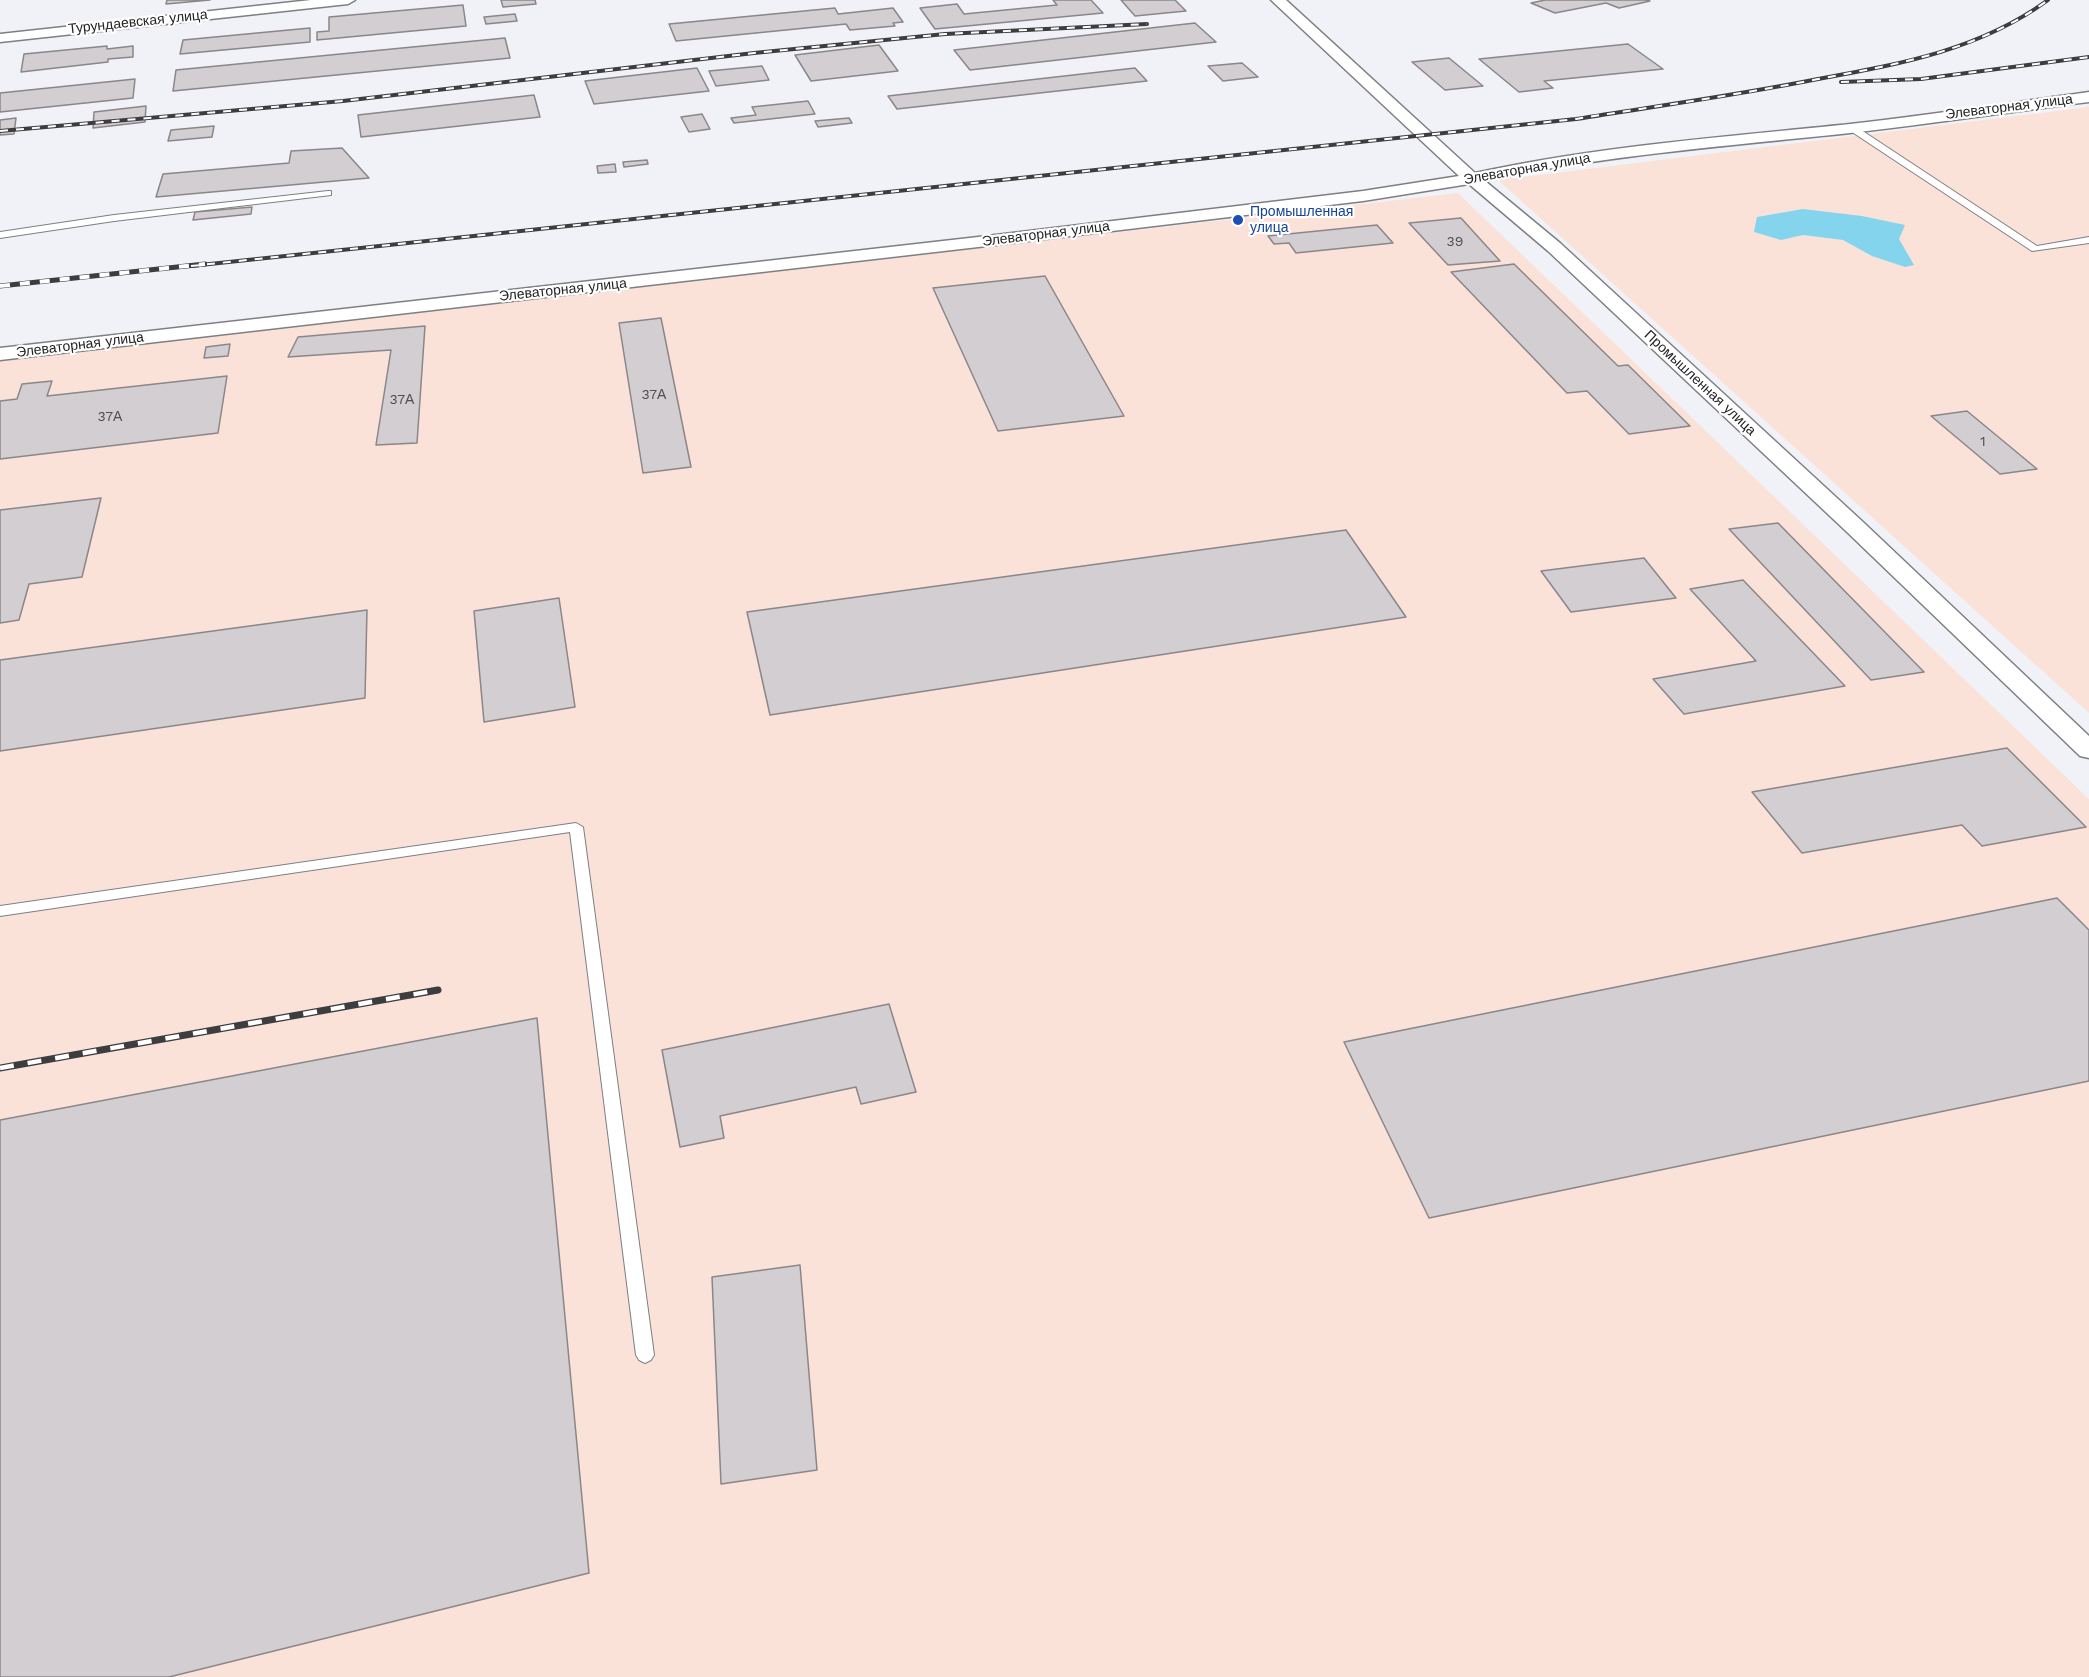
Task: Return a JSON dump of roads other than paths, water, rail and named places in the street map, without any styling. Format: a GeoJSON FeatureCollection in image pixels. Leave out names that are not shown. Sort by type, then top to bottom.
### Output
{"type":"FeatureCollection","features":[{"type":"Feature","properties":{"kind":"street","name":"Турундаевская улица"},"geometry":{"type":"LineString","coordinates":[[0,38],[131,17],[348,0]]}},
{"type":"Feature","properties":{"kind":"street","name":"Промышленная улица"},"geometry":{"type":"LineString","coordinates":[[1278,0],[1472,179],[1554,247],[1855,527],[2089,750]]}},
{"type":"Feature","properties":{"kind":"street","name":"Элеваторная улица"},"geometry":{"type":"LineString","coordinates":[[0,354],[987,242],[1363,196],[1472,179],[1531,166],[1707,142],[1852,128],[2089,97]]}},
{"type":"Feature","properties":{"kind":"lane"},"geometry":{"type":"LineString","coordinates":[[1852,128],[2035,249],[2089,240]]}},
{"type":"Feature","properties":{"kind":"lane"},"geometry":{"type":"LineString","coordinates":[[0,235],[114,218],[328,193]]}},
{"type":"Feature","properties":{"kind":"lane"},"geometry":{"type":"LineString","coordinates":[[0,911],[576,827],[645,1355]]}},
{"type":"Feature","properties":{"kind":"water"},"geometry":{"type":"Polygon","coordinates":[[[1803,209],[1862,216],[1905,225],[1899,239],[1914,265],[1905,267],[1872,256],[1843,240],[1803,235],[1781,240],[1754,232],[1757,217],[1803,209]]]}},
{"type":"Feature","properties":{"kind":"railway"},"geometry":{"type":"LineString","coordinates":[[191,266],[1576,119],[1758,90],[1909,61],[1967,43],[1995,31],[2048,0]]}},
{"type":"Feature","properties":{"kind":"railway"},"geometry":{"type":"LineString","coordinates":[[0,131],[343,101],[754,53],[945,34],[1147,24]]}},
{"type":"Feature","properties":{"kind":"railway"},"geometry":{"type":"LineString","coordinates":[[1841,82],[1921,79],[2089,57]]}},
{"type":"Feature","properties":{"kind":"railway"},"geometry":{"type":"LineString","coordinates":[[0,286],[205,264]]}},
{"type":"Feature","properties":{"kind":"railway"},"geometry":{"type":"LineString","coordinates":[[0,1068],[438,990]]}},
{"type":"Feature","properties":{"kind":"place","name":"Промышленная улица"},"geometry":{"type":"Point","coordinates":[1238,220]}}]}
